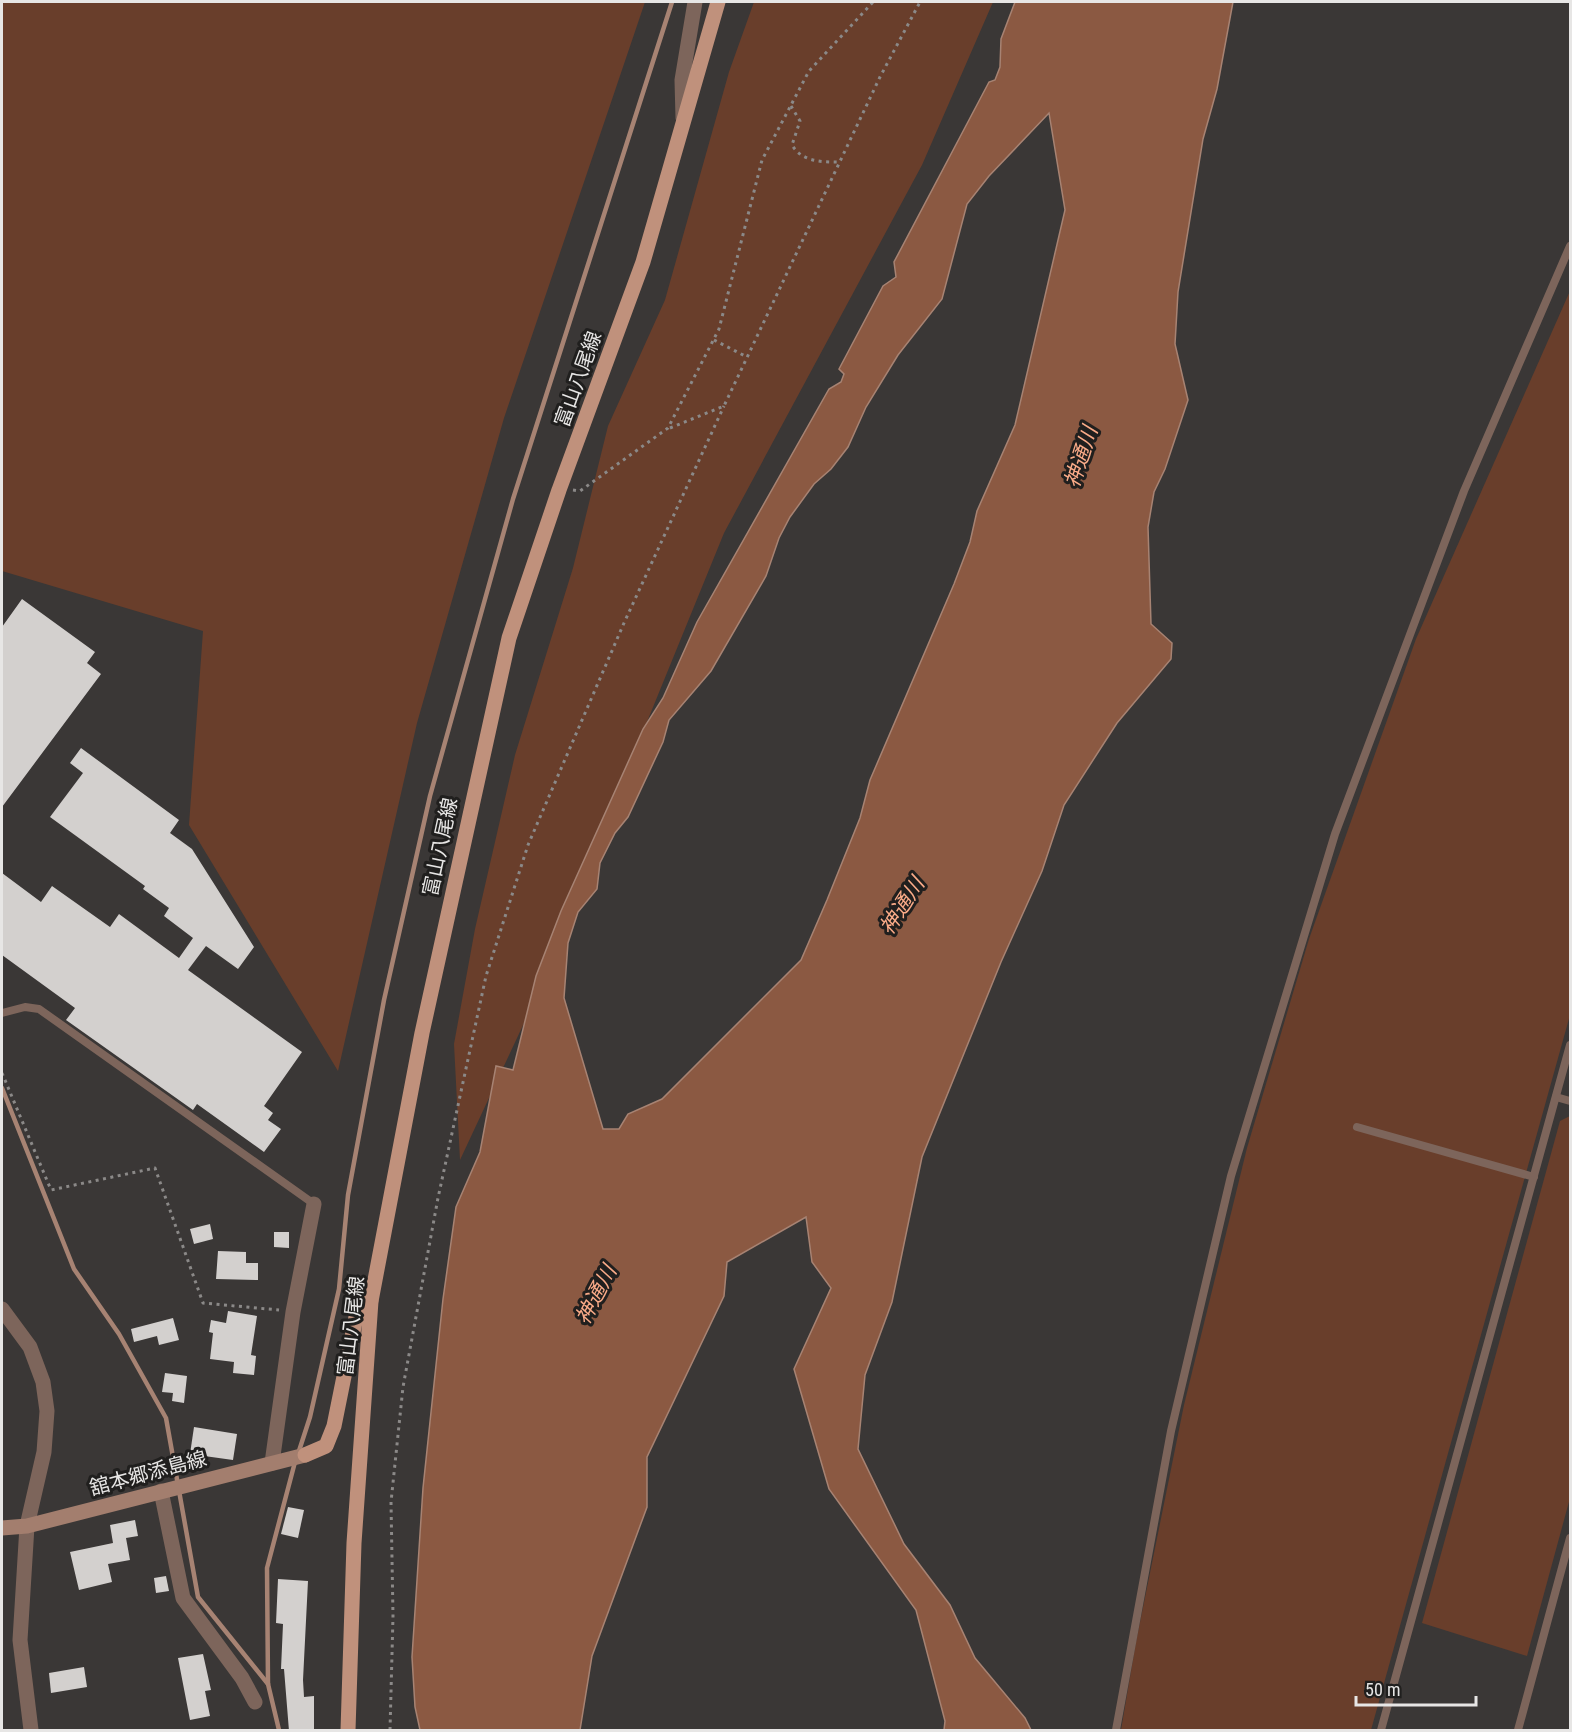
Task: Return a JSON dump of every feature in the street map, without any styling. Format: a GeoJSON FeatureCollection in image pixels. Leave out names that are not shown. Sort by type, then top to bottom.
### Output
{"type":"FeatureCollection","features":[{"type":"Feature","properties":{"kind":"main road","name":"富山八尾線"},"geometry":{"type":"LineString","coordinates":[[348,1731],[354,1543],[371,1301],[422,1033],[509,638],[643,262],[718,2]]}},
{"type":"Feature","properties":{"kind":"main road","name":"舘本郷添島線"},"geometry":{"type":"LineString","coordinates":[[2,1528],[27,1526],[302,1455],[326,1446],[334,1426],[349,1340],[356,1317],[371,1301]]}},
{"type":"Feature","properties":{"kind":"street"},"geometry":{"type":"LineString","coordinates":[[683,123],[682,80],[695,2]]}},
{"type":"Feature","properties":{"kind":"street"},"geometry":{"type":"LineString","coordinates":[[278,1461],[293,1312],[314,1204]]}},
{"type":"Feature","properties":{"kind":"street"},"geometry":{"type":"LineString","coordinates":[[2,1309],[30,1347],[43,1382],[47,1411],[44,1452],[27,1526],[20,1640],[31,1731]]}},
{"type":"Feature","properties":{"kind":"street"},"geometry":{"type":"LineString","coordinates":[[161,1491],[183,1598],[242,1678],[255,1702]]}},
{"type":"Feature","properties":{"kind":"lane"},"geometry":{"type":"LineString","coordinates":[[1116,1731],[1171,1431],[1231,1176],[1335,834],[1464,491],[1570,246]]}},
{"type":"Feature","properties":{"kind":"lane"},"geometry":{"type":"LineString","coordinates":[[2,1013],[25,1007],[39,1009],[314,1204]]}},
{"type":"Feature","properties":{"kind":"lane"},"geometry":{"type":"LineString","coordinates":[[1381,1731],[1570,1045]]}},
{"type":"Feature","properties":{"kind":"lane"},"geometry":{"type":"LineString","coordinates":[[1556,1096],[1570,1101]]}},
{"type":"Feature","properties":{"kind":"lane"},"geometry":{"type":"LineString","coordinates":[[1357,1127],[1534,1177]]}},
{"type":"Feature","properties":{"kind":"lane"},"geometry":{"type":"LineString","coordinates":[[1518,1731],[1570,1538]]}},
{"type":"Feature","properties":{"kind":"path"},"geometry":{"type":"LineString","coordinates":[[668,428],[719,329],[762,160],[809,71],[873,2]]}},
{"type":"Feature","properties":{"kind":"path"},"geometry":{"type":"LineString","coordinates":[[390,1731],[393,1616],[391,1502],[403,1387],[438,1198],[486,976],[528,845],[624,623],[839,162],[880,77],[920,2]]}},
{"type":"Feature","properties":{"kind":"path"},"geometry":{"type":"LineString","coordinates":[[791,106],[800,121],[792,145],[796,152],[817,161],[839,162]]}},
{"type":"Feature","properties":{"kind":"path"},"geometry":{"type":"LineString","coordinates":[[714,340],[747,357]]}},
{"type":"Feature","properties":{"kind":"path"},"geometry":{"type":"LineString","coordinates":[[560,490],[579,490],[668,428],[724,406]]}},
{"type":"Feature","properties":{"kind":"path"},"geometry":{"type":"LineString","coordinates":[[2,1073],[51,1190],[155,1168],[203,1303],[293,1312]]}},
{"type":"Feature","properties":{"kind":"shaded area"},"geometry":{"type":"Polygon","coordinates":[[[2,2],[645,2],[504,418],[417,723],[338,1071],[189,825],[203,631],[2,571],[2,2]]]}},
{"type":"Feature","properties":{"kind":"shaded area"},"geometry":{"type":"Polygon","coordinates":[[[754,2],[993,2],[922,165],[724,533],[525,1021],[460,1160],[454,1044],[475,929],[515,755],[573,568],[608,426],[665,300],[729,72],[754,2]]]}},
{"type":"Feature","properties":{"kind":"shaded area"},"geometry":{"type":"Polygon","coordinates":[[[1570,291],[1570,1015],[1371,1730],[1121,1730],[1136,1642],[1184,1405],[1247,1148],[1309,939],[1416,639],[1570,291]]]}},
{"type":"Feature","properties":{"kind":"shaded area"},"geometry":{"type":"Polygon","coordinates":[[[1570,1116],[1570,1498],[1527,1656],[1422,1623],[1560,1121],[1570,1116]]]}},
{"type":"Feature","properties":{"kind":"water","name":"神通川"},"geometry":{"type":"Polygon","coordinates":[[[1015,2],[1233,2],[1217,89],[1203,139],[1178,292],[1175,344],[1188,400],[1165,469],[1154,492],[1148,527],[1151,624],[1172,643],[1171,659],[1117,723],[1064,805],[1042,871],[1001,962],[922,1157],[892,1302],[865,1375],[858,1449],[904,1544],[950,1605],[975,1658],[1025,1718],[1031,1730],[944,1730],[945,1721],[916,1610],[829,1489],[794,1369],[831,1288],[812,1262],[806,1217],[727,1262],[724,1296],[647,1457],[647,1507],[592,1656],[580,1730],[420,1730],[415,1707],[412,1657],[423,1488],[443,1299],[456,1207],[480,1152],[496,1066],[513,1070],[536,976],[561,911],[643,729],[663,698],[697,622],[829,389],[841,382],[844,374],[839,369],[883,286],[896,277],[894,262],[989,82],[995,80],[1000,67],[1001,39],[1015,2]],[[1049,113],[989,176],[967,204],[942,299],[898,355],[866,407],[848,447],[831,469],[814,484],[790,517],[779,538],[766,576],[711,671],[669,720],[663,742],[628,817],[615,833],[600,863],[597,889],[578,912],[568,943],[564,998],[603,1129],[619,1129],[628,1114],[662,1099],[801,960],[860,818],[870,780],[954,584],[970,542],[977,511],[1015,425],[1065,210],[1049,113]]]}},
{"type":"Feature","properties":{"kind":"building"},"geometry":{"type":"Polygon","coordinates":[[[22,599],[95,652],[87,663],[101,674],[2,807],[2,627],[22,599]]]}},
{"type":"Feature","properties":{"kind":"building"},"geometry":{"type":"Polygon","coordinates":[[[81,748],[179,820],[170,833],[192,849],[254,947],[238,969],[206,946],[188,970],[302,1052],[264,1106],[273,1113],[268,1120],[281,1129],[264,1152],[197,1104],[193,1110],[66,1020],[75,1008],[2,955],[2,873],[41,902],[52,886],[110,927],[119,914],[179,958],[193,938],[164,916],[169,908],[143,889],[145,886],[50,817],[83,773],[70,763],[81,748]]]}},
{"type":"Feature","properties":{"kind":"building"},"geometry":{"type":"Polygon","coordinates":[[[210,1224],[213,1239],[194,1244],[190,1229],[210,1224]]]}},
{"type":"Feature","properties":{"kind":"building"},"geometry":{"type":"Polygon","coordinates":[[[274,1232],[289,1232],[289,1248],[274,1247],[274,1232]]]}},
{"type":"Feature","properties":{"kind":"building"},"geometry":{"type":"Polygon","coordinates":[[[218,1251],[246,1252],[246,1263],[258,1263],[258,1280],[216,1279],[218,1251]]]}},
{"type":"Feature","properties":{"kind":"building"},"geometry":{"type":"Polygon","coordinates":[[[228,1311],[257,1316],[251,1355],[256,1356],[254,1375],[233,1373],[234,1362],[210,1359],[213,1333],[209,1332],[211,1320],[226,1323],[228,1311]]]}},
{"type":"Feature","properties":{"kind":"building"},"geometry":{"type":"Polygon","coordinates":[[[173,1318],[179,1340],[159,1345],[157,1336],[134,1342],[131,1329],[173,1318]]]}},
{"type":"Feature","properties":{"kind":"building"},"geometry":{"type":"Polygon","coordinates":[[[165,1373],[187,1376],[184,1403],[172,1401],[173,1393],[162,1392],[165,1373]]]}},
{"type":"Feature","properties":{"kind":"building"},"geometry":{"type":"Polygon","coordinates":[[[194,1427],[237,1434],[233,1460],[190,1454],[194,1427]]]}},
{"type":"Feature","properties":{"kind":"building"},"geometry":{"type":"Polygon","coordinates":[[[288,1507],[304,1510],[298,1538],[281,1534],[288,1507]]]}},
{"type":"Feature","properties":{"kind":"building"},"geometry":{"type":"Polygon","coordinates":[[[135,1520],[138,1536],[126,1538],[130,1560],[108,1564],[112,1582],[79,1590],[70,1552],[113,1543],[110,1525],[135,1520]]]}},
{"type":"Feature","properties":{"kind":"building"},"geometry":{"type":"Polygon","coordinates":[[[166,1576],[169,1591],[156,1593],[154,1578],[166,1576]]]}},
{"type":"Feature","properties":{"kind":"building"},"geometry":{"type":"Polygon","coordinates":[[[278,1579],[308,1581],[303,1680],[304,1697],[314,1696],[314,1731],[289,1731],[284,1669],[281,1669],[283,1624],[276,1623],[278,1579]]]}},
{"type":"Feature","properties":{"kind":"building"},"geometry":{"type":"Polygon","coordinates":[[[203,1654],[211,1690],[205,1691],[210,1716],[190,1720],[178,1658],[203,1654]]]}},
{"type":"Feature","properties":{"kind":"building"},"geometry":{"type":"Polygon","coordinates":[[[84,1667],[87,1687],[51,1693],[49,1673],[84,1667]]]}},
{"type":"Feature","properties":{"kind":"waterway"},"geometry":{"type":"LineString","coordinates":[[298,1454],[310,1417],[339,1289],[348,1195],[384,1000],[430,796],[513,499],[672,2]]}},
{"type":"Feature","properties":{"kind":"waterway"},"geometry":{"type":"LineString","coordinates":[[2,1088],[74,1269],[119,1334],[166,1418],[198,1597],[268,1684]]}},
{"type":"Feature","properties":{"kind":"waterway"},"geometry":{"type":"LineString","coordinates":[[279,1730],[268,1684],[267,1568],[295,1462]]}}]}
